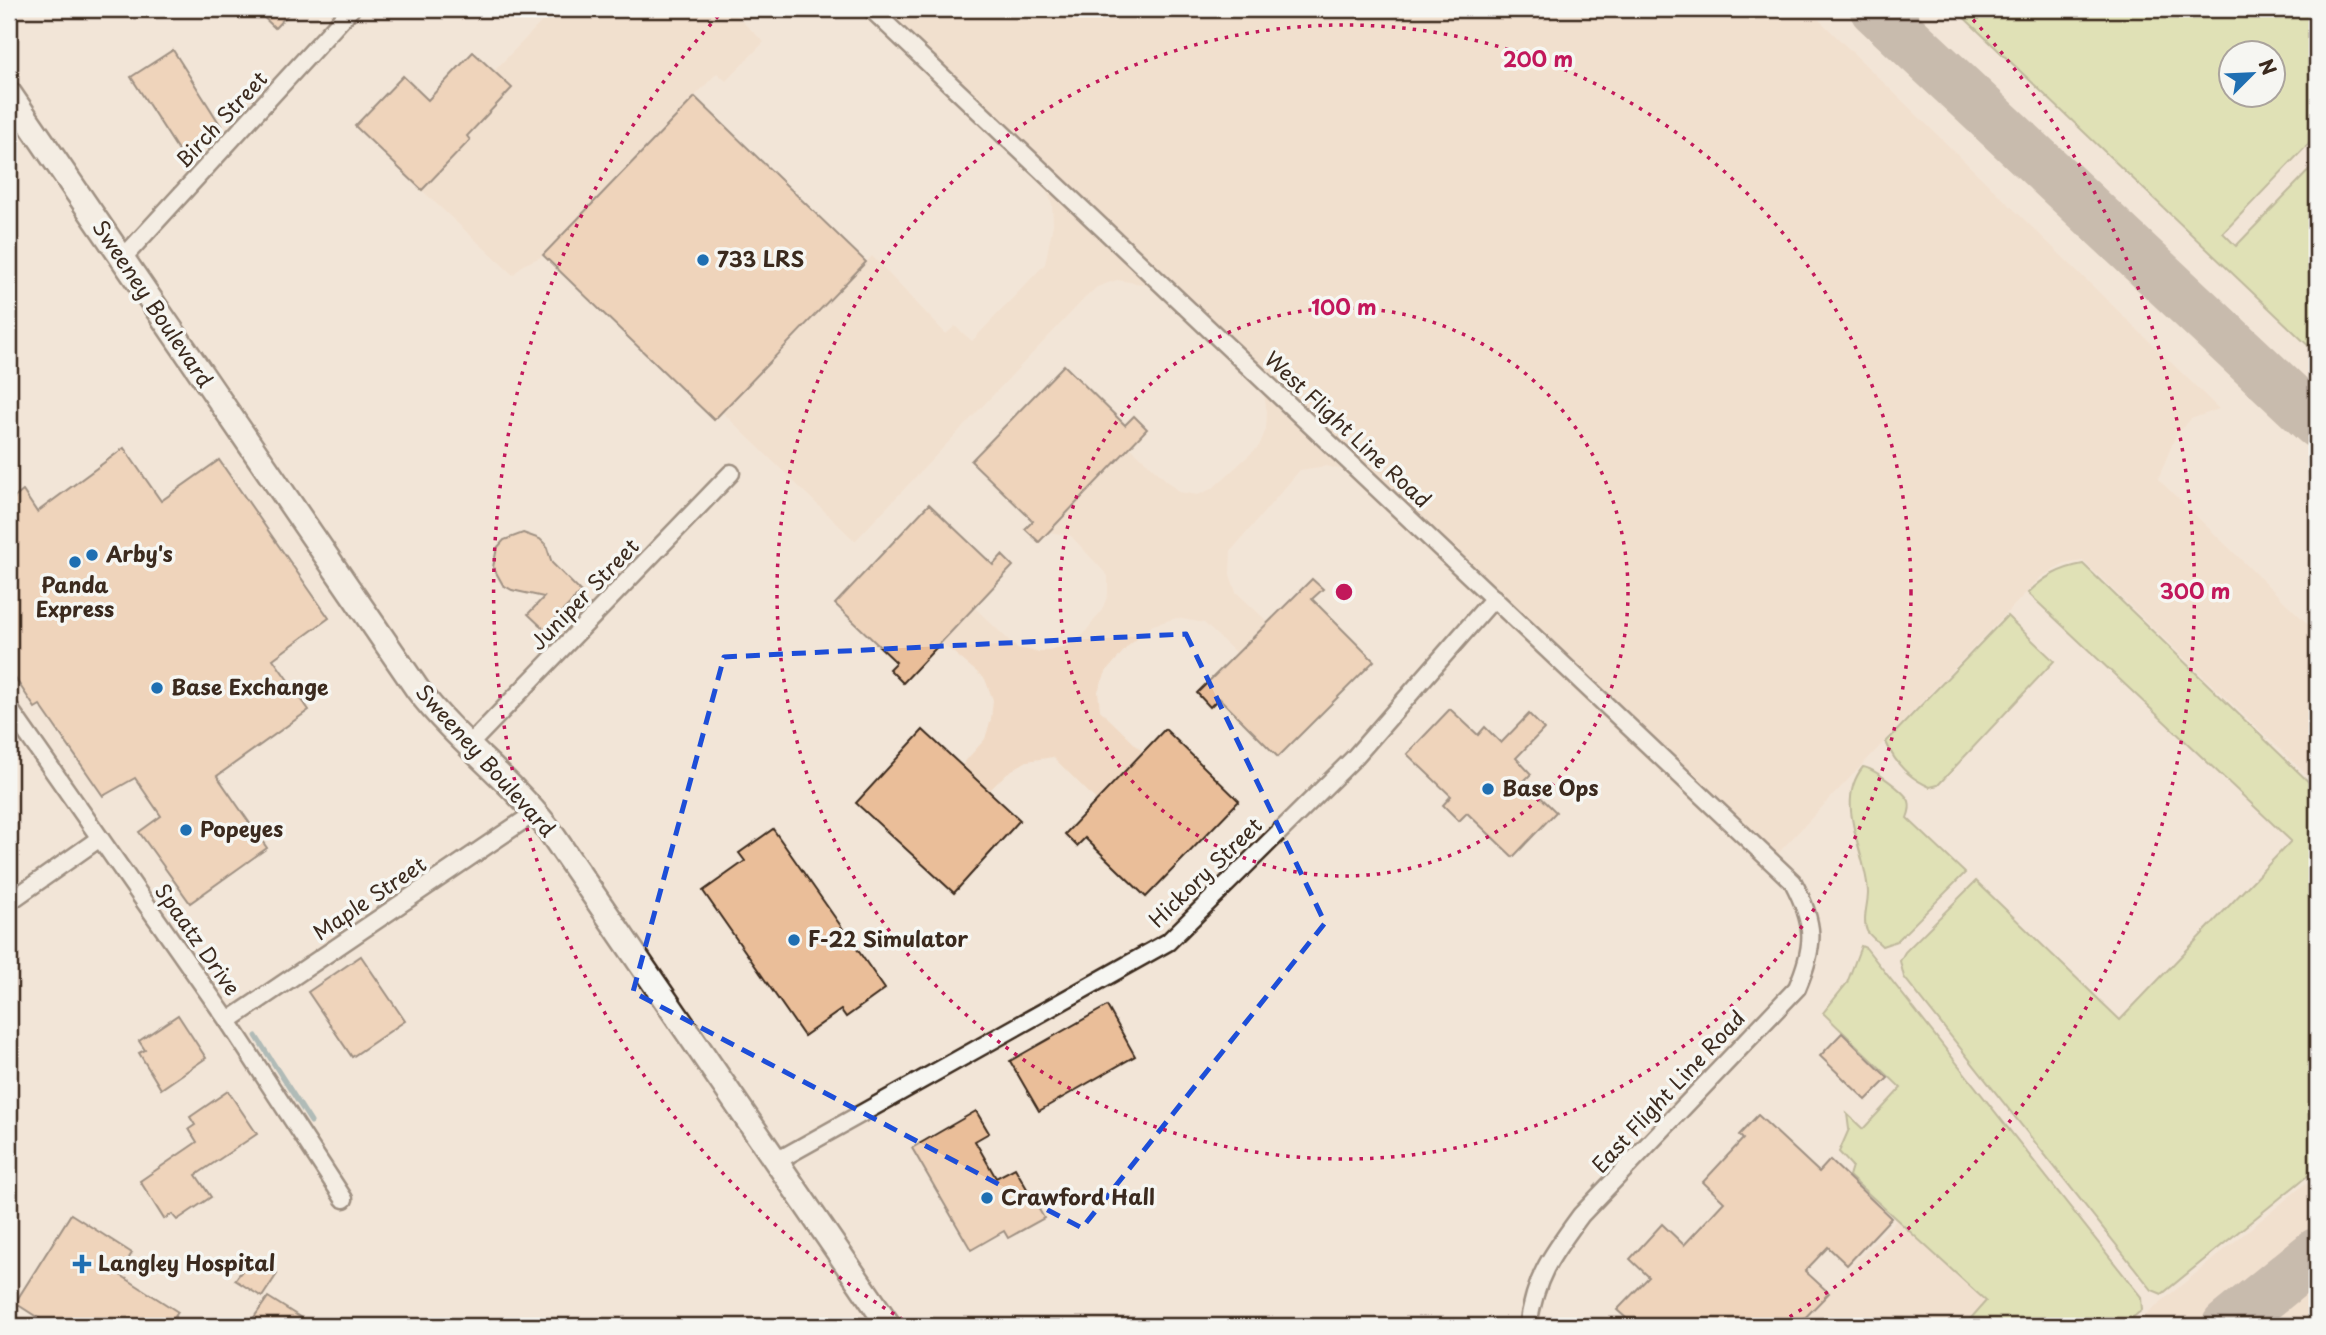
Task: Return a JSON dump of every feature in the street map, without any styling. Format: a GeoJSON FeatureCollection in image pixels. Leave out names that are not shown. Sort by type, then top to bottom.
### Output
{"type":"FeatureCollection","features":[{"type":"Feature","properties":{"kind":"main road","name":"Sweeney Boulevard"},"geometry":{"type":"LineString","coordinates":[[9,93],[418,690],[536,812],[889,1326]]}},
{"type":"Feature","properties":{"kind":"street","name":"Birch Street"},"geometry":{"type":"LineString","coordinates":[[122,258],[351,9]]}},
{"type":"Feature","properties":{"kind":"street","name":"West Flight Line Road"},"geometry":{"type":"LineString","coordinates":[[871,9],[1793,882]]}},
{"type":"Feature","properties":{"kind":"street","name":"Juniper Street"},"geometry":{"type":"LineString","coordinates":[[469,745],[731,473]]}},
{"type":"Feature","properties":{"kind":"street","name":"Hickory Street"},"geometry":{"type":"LineString","coordinates":[[775,1162],[1168,942],[1354,758],[1494,598]]}},
{"type":"Feature","properties":{"kind":"street","name":"Spaatz Drive"},"geometry":{"type":"LineString","coordinates":[[9,708],[228,1021],[344,1199]]}},
{"type":"Feature","properties":{"kind":"street","name":"Maple Street"},"geometry":{"type":"LineString","coordinates":[[228,1021],[536,812]]}},
{"type":"Feature","properties":{"kind":"street"},"geometry":{"type":"LineString","coordinates":[[9,902],[100,838]]}},
{"type":"Feature","properties":{"kind":"street","name":"East Flight Line Road"},"geometry":{"type":"LineString","coordinates":[[1528,1326],[1534,1289],[1556,1248],[1581,1215],[1797,988],[1809,960],[1812,934],[1808,910],[1793,882]]}},
{"type":"Feature","properties":{"kind":"highlighted area"},"geometry":{"type":"Polygon","coordinates":[[[1186,634],[1325,923],[1082,1228],[633,992],[724,657],[1186,634]]]}},
{"type":"Feature","properties":{"kind":"shaded area"},"geometry":{"type":"Polygon","coordinates":[[[554,9],[729,9],[764,42],[726,81],[717,73],[541,257],[523,265],[513,275],[399,169],[554,9]]]}},
{"type":"Feature","properties":{"kind":"shaded area"},"geometry":{"type":"Polygon","coordinates":[[[857,9],[1808,9],[2219,409],[2191,419],[2176,435],[2158,479],[2317,633],[2317,785],[2083,561],[2065,564],[2041,577],[1763,869],[1342,470],[1326,466],[1300,470],[1231,551],[1230,574],[1236,592],[1268,622],[1237,654],[1204,623],[1177,618],[1153,625],[1127,647],[1106,672],[1098,691],[1100,710],[1143,752],[1097,801],[1053,757],[1027,761],[1007,773],[989,791],[961,766],[985,739],[993,700],[985,679],[941,642],[974,607],[1017,648],[1039,652],[1066,646],[1083,635],[1102,610],[1108,594],[1108,576],[1071,536],[1049,532],[1130,447],[1179,492],[1198,495],[1213,488],[1259,446],[1266,429],[1267,412],[1264,395],[1153,286],[1117,280],[1097,287],[1084,299],[855,541],[722,412],[872,256],[946,334],[955,326],[972,341],[1045,264],[1053,224],[1052,204],[1046,189],[857,9]]]}},
{"type":"Feature","properties":{"kind":"shaded area"},"geometry":{"type":"Polygon","coordinates":[[[2317,1174],[2317,1326],[2131,1326],[2156,1306],[2317,1174]]]}},
{"type":"Feature","properties":{"kind":"shaded area"},"geometry":{"type":"Polygon","coordinates":[[[1897,1219],[1985,1301],[1962,1326],[1795,1326],[1897,1219]]]}},
{"type":"Feature","properties":{"kind":"green space"},"geometry":{"type":"Polygon","coordinates":[[[1955,9],[2317,9],[2317,135],[2223,233],[2236,246],[2317,162],[2317,354],[1955,9]]]}},
{"type":"Feature","properties":{"kind":"green space"},"geometry":{"type":"Polygon","coordinates":[[[2083,564],[2317,790],[2317,1168],[2162,1294],[2152,1290],[1904,977],[1900,961],[1905,952],[1976,881],[2120,1020],[2291,841],[2028,593],[2053,574],[2083,564]]]}},
{"type":"Feature","properties":{"kind":"green space"},"geometry":{"type":"Polygon","coordinates":[[[2007,616],[2054,661],[1938,785],[1930,787],[1904,769],[1886,742],[2007,616]]]}},
{"type":"Feature","properties":{"kind":"green space"},"geometry":{"type":"Polygon","coordinates":[[[1863,767],[1881,776],[1906,797],[1910,803],[1907,818],[1965,873],[1897,941],[1882,946],[1868,933],[1866,927],[1868,893],[1851,813],[1855,781],[1863,767]]]}},
{"type":"Feature","properties":{"kind":"green space"},"geometry":{"type":"Polygon","coordinates":[[[1861,946],[1866,948],[2141,1297],[2142,1310],[2122,1326],[1964,1326],[1986,1301],[1849,1176],[1852,1166],[1839,1152],[1849,1129],[1847,1114],[1863,1129],[1901,1088],[1823,1013],[1847,983],[1861,946]]]}},
{"type":"Feature","properties":{"kind":"building"},"geometry":{"type":"Polygon","coordinates":[[[255,9],[293,9],[275,28],[255,9]]]}},
{"type":"Feature","properties":{"kind":"building"},"geometry":{"type":"Polygon","coordinates":[[[173,50],[221,126],[180,153],[131,77],[173,50]]]}},
{"type":"Feature","properties":{"kind":"building"},"geometry":{"type":"Polygon","coordinates":[[[473,52],[512,88],[467,136],[470,140],[422,190],[355,126],[403,76],[428,100],[473,52]]]}},
{"type":"Feature","properties":{"kind":"building","name":"733 LRS"},"geometry":{"type":"Polygon","coordinates":[[[695,97],[866,262],[714,420],[543,255],[695,97]]]}},
{"type":"Feature","properties":{"kind":"building"},"geometry":{"type":"Polygon","coordinates":[[[1064,365],[1125,425],[1134,416],[1147,429],[1039,542],[1025,529],[1033,521],[971,461],[1064,365]]]}},
{"type":"Feature","properties":{"kind":"building","name":"Base Exchange"},"geometry":{"type":"Polygon","coordinates":[[[124,448],[161,501],[219,460],[329,618],[273,659],[309,710],[217,776],[267,848],[190,903],[139,832],[161,816],[135,778],[103,796],[40,705],[35,708],[9,669],[9,502],[23,491],[37,512],[124,448]]]}},
{"type":"Feature","properties":{"kind":"building"},"geometry":{"type":"Polygon","coordinates":[[[929,504],[993,565],[1002,555],[1013,566],[903,683],[889,669],[896,662],[835,604],[929,504]]]}},
{"type":"Feature","properties":{"kind":"building"},"geometry":{"type":"Polygon","coordinates":[[[523,533],[540,539],[546,545],[552,563],[581,592],[545,630],[528,614],[544,597],[512,590],[503,585],[493,567],[497,548],[504,540],[523,533]]]}},
{"type":"Feature","properties":{"kind":"building"},"geometry":{"type":"Polygon","coordinates":[[[1312,579],[1323,589],[1312,599],[1374,661],[1278,757],[1219,698],[1210,707],[1197,693],[1312,579]]]}},
{"type":"Feature","properties":{"kind":"building","name":"Base Ops"},"geometry":{"type":"Polygon","coordinates":[[[1450,709],[1478,735],[1485,727],[1501,743],[1529,714],[1544,729],[1516,758],[1531,774],[1524,781],[1556,812],[1513,857],[1467,813],[1459,821],[1443,805],[1451,796],[1407,754],[1450,709]]]}},
{"type":"Feature","properties":{"kind":"building"},"geometry":{"type":"Polygon","coordinates":[[[1165,729],[1239,801],[1146,897],[1085,838],[1077,846],[1065,834],[1165,729]]]}},
{"type":"Feature","properties":{"kind":"building"},"geometry":{"type":"Polygon","coordinates":[[[923,730],[1020,820],[954,893],[856,803],[923,730]]]}},
{"type":"Feature","properties":{"kind":"building","name":"F-22 Simulator"},"geometry":{"type":"Polygon","coordinates":[[[773,829],[885,989],[846,1017],[841,1010],[804,1036],[703,891],[745,861],[739,853],[773,829]]]}},
{"type":"Feature","properties":{"kind":"building"},"geometry":{"type":"Polygon","coordinates":[[[361,956],[405,1021],[352,1057],[308,992],[361,956]]]}},
{"type":"Feature","properties":{"kind":"building"},"geometry":{"type":"Polygon","coordinates":[[[1107,1006],[1135,1056],[1039,1111],[1010,1061],[1107,1006]]]}},
{"type":"Feature","properties":{"kind":"building"},"geometry":{"type":"Polygon","coordinates":[[[178,1015],[206,1058],[161,1089],[139,1053],[145,1050],[139,1041],[178,1015]]]}},
{"type":"Feature","properties":{"kind":"building"},"geometry":{"type":"Polygon","coordinates":[[[1842,1033],[1888,1078],[1866,1100],[1820,1056],[1842,1033]]]}},
{"type":"Feature","properties":{"kind":"building"},"geometry":{"type":"Polygon","coordinates":[[[228,1091],[257,1134],[196,1175],[211,1197],[177,1220],[172,1214],[164,1219],[140,1181],[197,1142],[189,1129],[195,1125],[190,1117],[228,1091]]]}},
{"type":"Feature","properties":{"kind":"building","name":"Crawford Hall"},"geometry":{"type":"Polygon","coordinates":[[[976,1111],[989,1133],[975,1141],[996,1178],[1015,1168],[1044,1218],[1008,1238],[1004,1231],[971,1250],[912,1148],[976,1111]]]}},
{"type":"Feature","properties":{"kind":"building"},"geometry":{"type":"Polygon","coordinates":[[[1758,1115],[1819,1172],[1830,1160],[1891,1218],[1847,1265],[1828,1247],[1805,1271],[1829,1293],[1797,1326],[1759,1326],[1751,1319],[1745,1326],[1635,1326],[1617,1310],[1649,1277],[1630,1259],[1662,1224],[1684,1245],[1724,1202],[1703,1182],[1743,1139],[1739,1135],[1758,1115]]]}},
{"type":"Feature","properties":{"kind":"building","name":"Langley Hospital"},"geometry":{"type":"Polygon","coordinates":[[[71,1214],[132,1253],[119,1274],[178,1312],[169,1326],[51,1326],[15,1303],[71,1214]]]}},
{"type":"Feature","properties":{"kind":"building"},"geometry":{"type":"Polygon","coordinates":[[[251,1259],[277,1274],[262,1297],[235,1280],[251,1259]]]}},
{"type":"Feature","properties":{"kind":"building"},"geometry":{"type":"Polygon","coordinates":[[[268,1297],[314,1326],[248,1326],[268,1297]]]}},
{"type":"Feature","properties":{"kind":"waterway"},"geometry":{"type":"LineString","coordinates":[[256,1036],[311,1122]]}},
{"type":"Feature","properties":{"kind":"taxiway"},"geometry":{"type":"LineString","coordinates":[[1875,9],[2317,423]]}},
{"type":"Feature","properties":{"kind":"taxiway"},"geometry":{"type":"LineString","coordinates":[[2227,1326],[2317,1253]]}},
{"type":"Feature","properties":{"kind":"place","name":"733 LRS"},"geometry":{"type":"Point","coordinates":[703,260]}},
{"type":"Feature","properties":{"kind":"place","name":"Arby's"},"geometry":{"type":"Point","coordinates":[92,555]}},
{"type":"Feature","properties":{"kind":"place","name":"Panda Express"},"geometry":{"type":"Point","coordinates":[75,562]}},
{"type":"Feature","properties":{"kind":"place","name":"Base Exchange"},"geometry":{"type":"Point","coordinates":[157,688]}},
{"type":"Feature","properties":{"kind":"place","name":"Base Ops"},"geometry":{"type":"Point","coordinates":[1488,789]}},
{"type":"Feature","properties":{"kind":"place","name":"Popeyes"},"geometry":{"type":"Point","coordinates":[186,830]}},
{"type":"Feature","properties":{"kind":"place","name":"F-22 Simulator"},"geometry":{"type":"Point","coordinates":[794,940]}},
{"type":"Feature","properties":{"kind":"place","name":"Crawford Hall"},"geometry":{"type":"Point","coordinates":[987,1198]}},
{"type":"Feature","properties":{"kind":"place","name":"Langley Hospital"},"geometry":{"type":"Point","coordinates":[82,1264]}}]}
